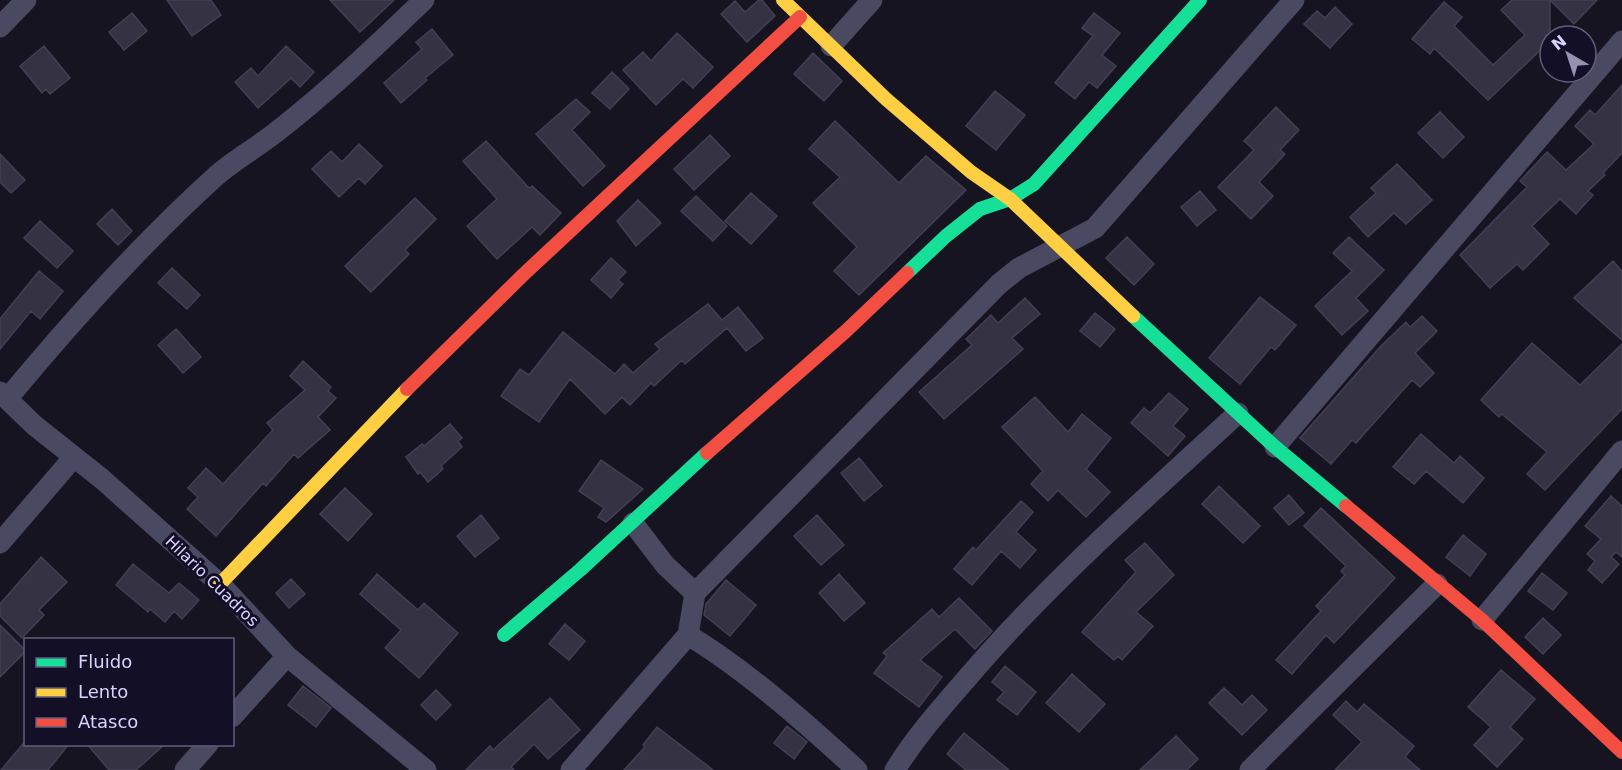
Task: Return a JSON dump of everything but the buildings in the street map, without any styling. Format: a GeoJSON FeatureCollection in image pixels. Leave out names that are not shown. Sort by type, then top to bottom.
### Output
{"type":"FeatureCollection","features":[{"type":"Feature","properties":{"kind":"street"},"geometry":{"type":"LineString","coordinates":[[0,27],[26,0]]}},
{"type":"Feature","properties":{"kind":"street"},"geometry":{"type":"LineString","coordinates":[[4,395],[203,188],[342,78],[424,0]]}},
{"type":"Feature","properties":{"kind":"street"},"geometry":{"type":"LineString","coordinates":[[783,0],[886,99],[971,172],[1010,199],[1059,249],[1275,447],[1482,620],[1622,752]]}},
{"type":"Feature","properties":{"kind":"street"},"geometry":{"type":"LineString","coordinates":[[831,46],[872,0]]}},
{"type":"Feature","properties":{"kind":"street"},"geometry":{"type":"LineString","coordinates":[[504,634],[633,523],[755,409],[846,331],[946,236],[980,209],[1010,199],[1034,184],[1200,0]]}},
{"type":"Feature","properties":{"kind":"street"},"geometry":{"type":"LineString","coordinates":[[571,770],[688,635],[695,593],[999,284],[1018,268],[1059,249],[1095,228],[1294,0]]}},
{"type":"Feature","properties":{"kind":"street"},"geometry":{"type":"LineString","coordinates":[[220,585],[390,406],[524,274],[800,17]]}},
{"type":"Feature","properties":{"kind":"street"},"geometry":{"type":"LineString","coordinates":[[1275,447],[1622,41]]}},
{"type":"Feature","properties":{"kind":"street","name":"Hilario Cuadros"},"geometry":{"type":"LineString","coordinates":[[4,395],[34,425],[74,457],[220,585],[287,656],[426,770]]}},
{"type":"Feature","properties":{"kind":"street"},"geometry":{"type":"LineString","coordinates":[[895,770],[912,743],[1000,639],[1083,556],[1238,412]]}},
{"type":"Feature","properties":{"kind":"street"},"geometry":{"type":"LineString","coordinates":[[1482,620],[1622,451]]}},
{"type":"Feature","properties":{"kind":"street"},"geometry":{"type":"LineString","coordinates":[[0,543],[74,457]]}},
{"type":"Feature","properties":{"kind":"street"},"geometry":{"type":"LineString","coordinates":[[633,523],[665,565],[695,593]]}},
{"type":"Feature","properties":{"kind":"street"},"geometry":{"type":"LineString","coordinates":[[1250,770],[1437,584]]}},
{"type":"Feature","properties":{"kind":"street"},"geometry":{"type":"LineString","coordinates":[[688,635],[719,655],[826,741],[857,770]]}},
{"type":"Feature","properties":{"kind":"street"},"geometry":{"type":"LineString","coordinates":[[234,715],[287,656]]}},
{"type":"Feature","properties":{"kind":"street"},"geometry":{"type":"LineString","coordinates":[[185,770],[206,746]]}},
{"type":"Feature","properties":{"kind":"traffic: fast"},"geometry":{"type":"LineString","coordinates":[[907,273],[946,236],[980,209],[1010,199],[1034,184],[1200,0]]}},
{"type":"Feature","properties":{"kind":"traffic: fast"},"geometry":{"type":"LineString","coordinates":[[1133,316],[1275,447],[1346,506]]}},
{"type":"Feature","properties":{"kind":"traffic: fast"},"geometry":{"type":"LineString","coordinates":[[504,635],[580,570],[707,453]]}},
{"type":"Feature","properties":{"kind":"traffic: slow"},"geometry":{"type":"LineString","coordinates":[[783,0],[886,99],[971,172],[1010,199],[1133,316]]}},
{"type":"Feature","properties":{"kind":"traffic: slow"},"geometry":{"type":"LineString","coordinates":[[220,584],[407,389]]}},
{"type":"Feature","properties":{"kind":"traffic: jam"},"geometry":{"type":"LineString","coordinates":[[407,389],[524,274],[800,17]]}},
{"type":"Feature","properties":{"kind":"traffic: jam"},"geometry":{"type":"LineString","coordinates":[[707,453],[846,331],[907,273]]}},
{"type":"Feature","properties":{"kind":"traffic: jam"},"geometry":{"type":"LineString","coordinates":[[1346,506],[1482,620],[1622,752]]}}]}
